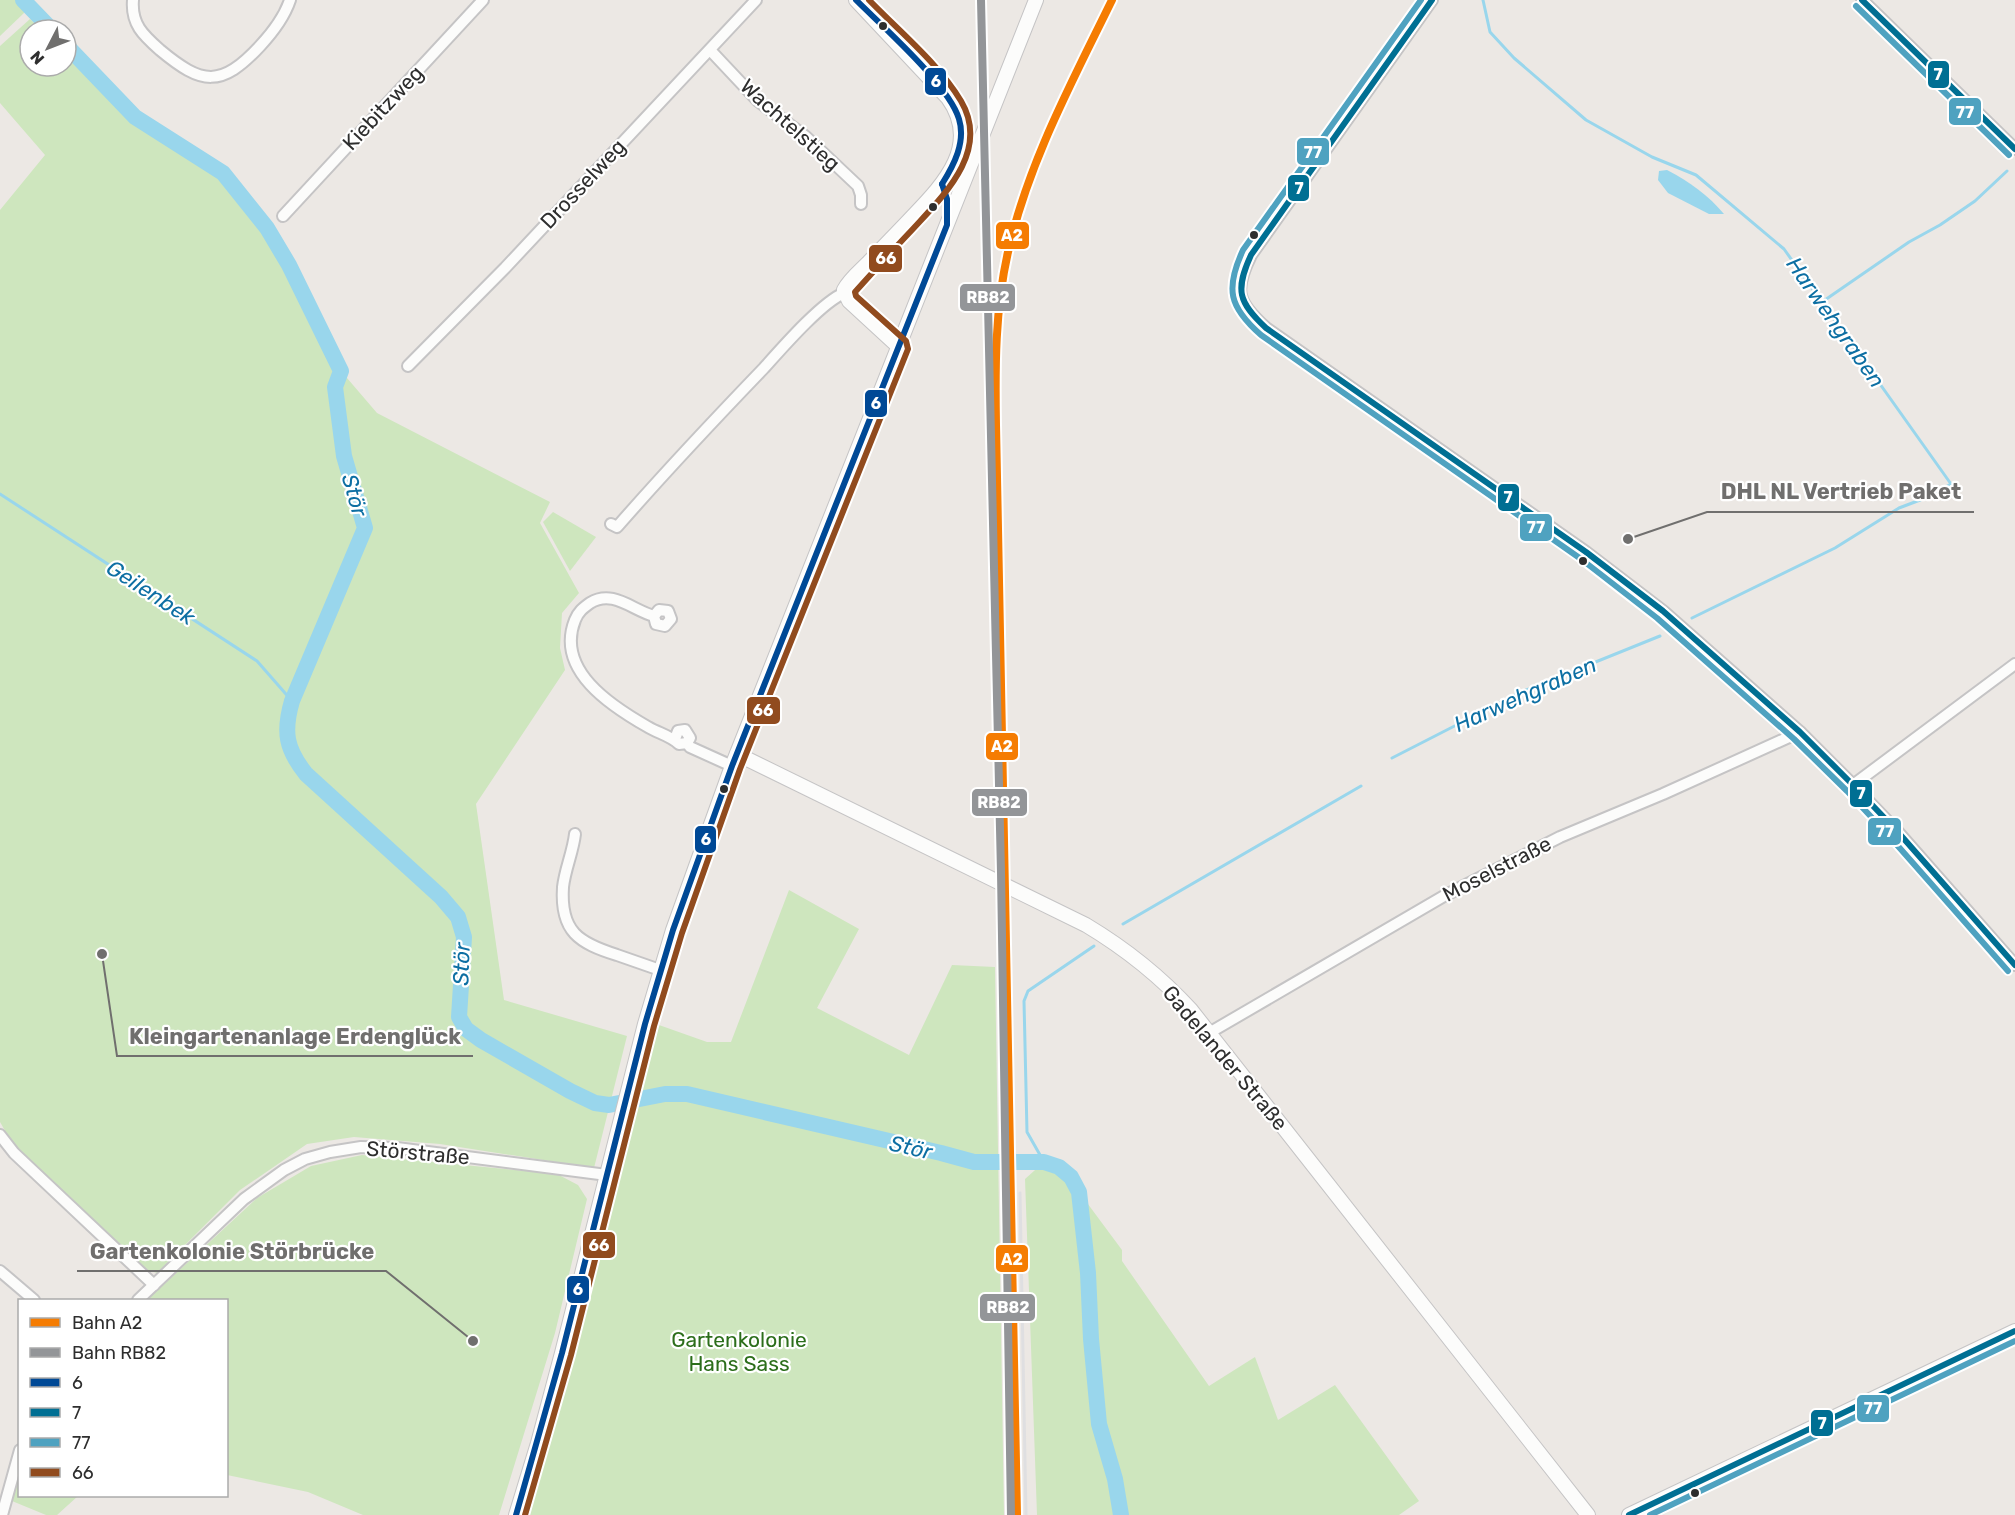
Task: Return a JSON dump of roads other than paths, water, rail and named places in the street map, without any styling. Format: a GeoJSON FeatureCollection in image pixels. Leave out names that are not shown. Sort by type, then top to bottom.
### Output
{"type":"FeatureCollection","features":[{"type":"Feature","properties":{"kind":"street"},"geometry":{"type":"LineString","coordinates":[[133,0],[133,16],[146,38],[182,69],[207,77],[228,74],[244,64],[276,27],[290,0]]}},
{"type":"Feature","properties":{"kind":"street","name":"Kiebitzweg"},"geometry":{"type":"LineString","coordinates":[[283,216],[483,0]]}},
{"type":"Feature","properties":{"kind":"street","name":"Drosselweg"},"geometry":{"type":"LineString","coordinates":[[408,366],[505,268],[756,0]]}},
{"type":"Feature","properties":{"kind":"street"},"geometry":{"type":"LineString","coordinates":[[856,0],[948,98],[957,113],[961,137],[956,158],[942,183],[845,287],[844,293],[849,301],[899,347]]}},
{"type":"Feature","properties":{"kind":"street"},"geometry":{"type":"LineString","coordinates":[[516,1515],[559,1364],[627,1091],[660,970],[734,760],[1036,0]]}},
{"type":"Feature","properties":{"kind":"street"},"geometry":{"type":"LineString","coordinates":[[1432,0],[1251,255],[1240,283],[1245,309],[1266,327],[1586,552],[1639,592],[1800,732],[1897,831],[2015,965]]}},
{"type":"Feature","properties":{"kind":"street"},"geometry":{"type":"LineString","coordinates":[[1862,0],[2015,149]]}},
{"type":"Feature","properties":{"kind":"street","name":"Wachtelstieg"},"geometry":{"type":"LineString","coordinates":[[710,50],[758,101],[805,136],[858,186],[861,204]]}},
{"type":"Feature","properties":{"kind":"street"},"geometry":{"type":"LineString","coordinates":[[611,524],[617,526],[782,349],[823,307],[844,293]]}},
{"type":"Feature","properties":{"kind":"street"},"geometry":{"type":"LineString","coordinates":[[654,616],[644,614],[616,599],[599,599],[584,607],[575,619],[572,629],[573,656],[584,678],[597,691],[642,724],[675,739],[679,744],[687,743],[690,747],[734,760]]}},
{"type":"Feature","properties":{"kind":"street"},"geometry":{"type":"LineString","coordinates":[[1853,785],[2015,664]]}},
{"type":"Feature","properties":{"kind":"street","name":"Moselstraße"},"geometry":{"type":"LineString","coordinates":[[1209,1033],[1479,877],[1567,833],[1663,794],[1800,732]]}},
{"type":"Feature","properties":{"kind":"street","name":"Gadelander Straße"},"geometry":{"type":"LineString","coordinates":[[734,760],[1086,926],[1113,941],[1153,972],[1173,991],[1209,1033],[1588,1515]]}},
{"type":"Feature","properties":{"kind":"street"},"geometry":{"type":"LineString","coordinates":[[575,834],[563,887],[564,908],[573,931],[592,947],[660,970]]}},
{"type":"Feature","properties":{"kind":"street"},"geometry":{"type":"LineString","coordinates":[[0,1135],[14,1153],[154,1285]]}},
{"type":"Feature","properties":{"kind":"street","name":"Störstraße"},"geometry":{"type":"LineString","coordinates":[[139,1299],[244,1199],[284,1170],[305,1159],[330,1152],[361,1147],[396,1148],[607,1174]]}},
{"type":"Feature","properties":{"kind":"street"},"geometry":{"type":"LineString","coordinates":[[0,1271],[33,1299]]}},
{"type":"Feature","properties":{"kind":"street"},"geometry":{"type":"LineString","coordinates":[[1629,1515],[2015,1331]]}},
{"type":"Feature","properties":{"kind":"street"},"geometry":{"type":"LineString","coordinates":[[2,1515],[18,1457]]}},
{"type":"Feature","properties":{"kind":"water"},"geometry":{"type":"Polygon","coordinates":[[[1667,170],[1698,189],[1724,214],[1709,214],[1668,193],[1658,180],[1659,171],[1667,170]]]}},
{"type":"Feature","properties":{"kind":"waterway","name":"Stör"},"geometry":{"type":"LineString","coordinates":[[23,0],[40,18]]}},
{"type":"Feature","properties":{"kind":"waterway","name":"Harwehgraben"},"geometry":{"type":"LineString","coordinates":[[1483,0],[1490,32],[1514,58],[1586,120],[1652,157],[1696,175],[1784,249],[1951,484],[1928,497],[1899,508],[1835,548],[1692,618]]}},
{"type":"Feature","properties":{"kind":"waterway","name":"Stör"},"geometry":{"type":"LineString","coordinates":[[78,58],[135,117],[223,173],[267,228],[289,265],[341,371],[335,387],[344,456],[365,528],[292,701],[287,731],[288,740],[294,756],[306,774],[441,897],[458,917],[464,937],[459,1017],[466,1029],[481,1040],[595,1103],[609,1105],[665,1094],[687,1094],[974,1162],[1044,1162],[1059,1167],[1071,1177],[1079,1192],[1088,1273],[1091,1339],[1099,1424],[1115,1479],[1121,1515]]}},
{"type":"Feature","properties":{"kind":"waterway"},"geometry":{"type":"LineString","coordinates":[[1822,302],[1909,242],[1940,225],[1975,201],[2007,171]]}},
{"type":"Feature","properties":{"kind":"waterway","name":"Geilenbek"},"geometry":{"type":"LineString","coordinates":[[0,494],[257,661],[292,701]]}},
{"type":"Feature","properties":{"kind":"waterway","name":"Harwehgraben"},"geometry":{"type":"LineString","coordinates":[[1392,758],[1519,693],[1660,636]]}},
{"type":"Feature","properties":{"kind":"waterway","name":"Harwehgraben"},"geometry":{"type":"LineString","coordinates":[[1123,924],[1361,786]]}},
{"type":"Feature","properties":{"kind":"waterway","name":"Harwehgraben"},"geometry":{"type":"LineString","coordinates":[[1044,1162],[1027,1132],[1024,1001],[1028,991],[1094,946]]}},
{"type":"Feature","properties":{"kind":"railway"},"geometry":{"type":"LineString","coordinates":[[1020,1193],[1026,1515]]}},
{"type":"Feature","properties":{"kind":"rail line","name":"RB82"},"geometry":{"type":"LineString","coordinates":[[981,0],[1001,872],[1011,1515]]}},
{"type":"Feature","properties":{"kind":"rail line","name":"A2"},"geometry":{"type":"LineString","coordinates":[[1017,1515],[996,425],[997,338],[1000,295],[1008,252],[1027,187],[1052,123],[1112,0]]}},
{"type":"Feature","properties":{"kind":"place","name":"DHL NL Vertrieb Paket"},"geometry":{"type":"Point","coordinates":[1628,539]}},
{"type":"Feature","properties":{"kind":"place","name":"Kleingartenanlage Erdenglück"},"geometry":{"type":"Point","coordinates":[102,954]}},
{"type":"Feature","properties":{"kind":"place","name":"Gartenkolonie Störbrücke"},"geometry":{"type":"Point","coordinates":[473,1341]}},
{"type":"Feature","properties":{"kind":"park label","name":"Gartenkolonie Hans Sass"},"geometry":{"type":"Point","coordinates":[739,1352]}}]}
